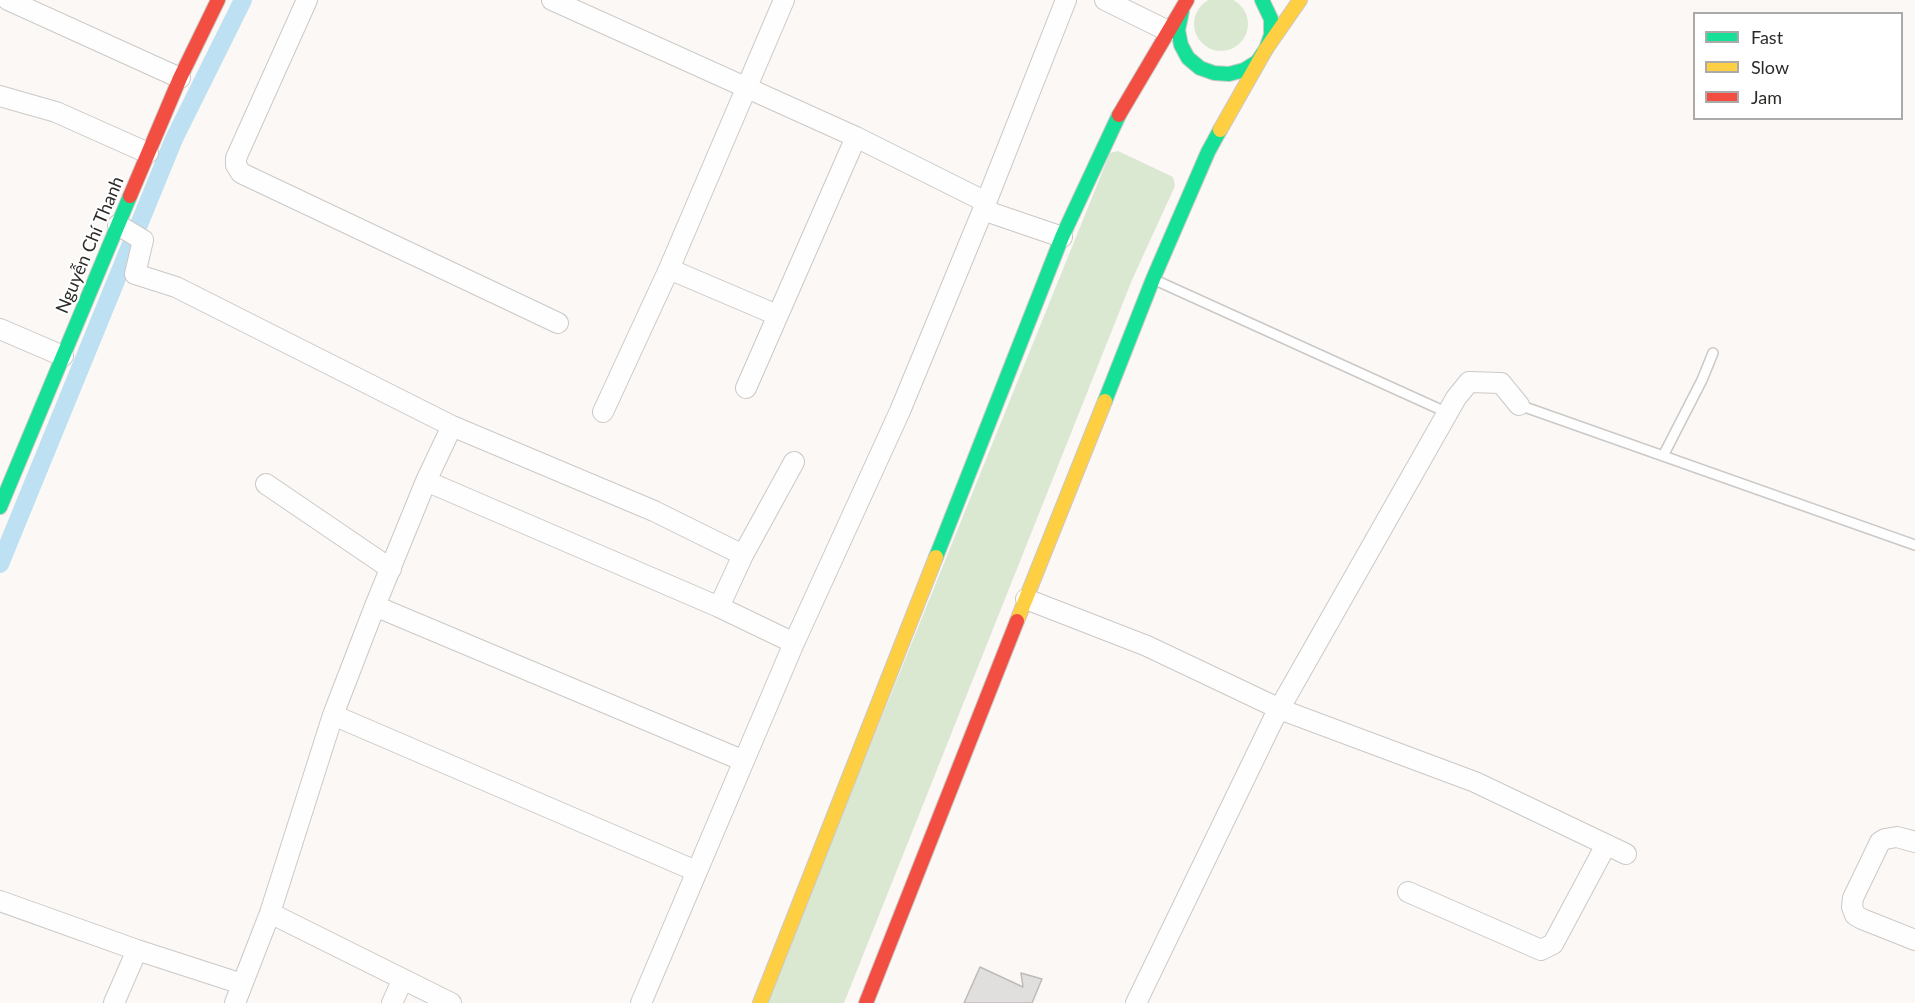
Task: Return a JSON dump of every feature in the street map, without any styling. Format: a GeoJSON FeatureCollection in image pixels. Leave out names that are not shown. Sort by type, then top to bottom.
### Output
{"type":"FeatureCollection","features":[{"type":"Feature","properties":{"kind":"street"},"geometry":{"type":"LineString","coordinates":[[8,0],[180,78]]}},
{"type":"Feature","properties":{"kind":"street","name":"Nguyễn Chí Thanh"},"geometry":{"type":"LineString","coordinates":[[0,507],[63,356],[128,231],[148,153],[180,78],[218,0]]}},
{"type":"Feature","properties":{"kind":"street"},"geometry":{"type":"LineString","coordinates":[[307,0],[236,158],[236,165],[241,173],[558,323]]}},
{"type":"Feature","properties":{"kind":"street"},"geometry":{"type":"LineString","coordinates":[[552,0],[577,5],[745,87],[856,136],[985,206],[1062,237]]}},
{"type":"Feature","properties":{"kind":"street"},"geometry":{"type":"LineString","coordinates":[[603,412],[669,269],[784,0]]}},
{"type":"Feature","properties":{"kind":"street"},"geometry":{"type":"LineString","coordinates":[[641,1003],[794,643],[900,411],[985,206],[1066,0]]}},
{"type":"Feature","properties":{"kind":"street"},"geometry":{"type":"LineString","coordinates":[[1105,0],[1168,31]]}},
{"type":"Feature","properties":{"kind":"street"},"geometry":{"type":"LineString","coordinates":[[760,1003],[1062,237],[1123,107],[1187,0]]}},
{"type":"Feature","properties":{"kind":"street"},"geometry":{"type":"LineString","coordinates":[[1187,0],[1180,15],[1178,30],[1181,45],[1188,58],[1200,68],[1214,73],[1229,74],[1244,70],[1257,62],[1300,0]]}},
{"type":"Feature","properties":{"kind":"street"},"geometry":{"type":"LineString","coordinates":[[1262,0],[1271,19],[1271,35]]}},
{"type":"Feature","properties":{"kind":"street"},"geometry":{"type":"LineString","coordinates":[[866,1003],[1153,279],[1208,152],[1266,50],[1285,0]]}},
{"type":"Feature","properties":{"kind":"street"},"geometry":{"type":"LineString","coordinates":[[0,96],[56,112],[148,153]]}},
{"type":"Feature","properties":{"kind":"street"},"geometry":{"type":"LineString","coordinates":[[746,388],[856,136]]}},
{"type":"Feature","properties":{"kind":"street"},"geometry":{"type":"LineString","coordinates":[[128,231],[144,240],[135,274],[176,287],[452,426],[654,511],[743,555]]}},
{"type":"Feature","properties":{"kind":"street"},"geometry":{"type":"LineString","coordinates":[[669,269],[777,315]]}},
{"type":"Feature","properties":{"kind":"street"},"geometry":{"type":"LineString","coordinates":[[0,329],[63,356]]}},
{"type":"Feature","properties":{"kind":"street"},"geometry":{"type":"LineString","coordinates":[[1136,1003],[1279,709],[1448,413],[1469,382],[1502,383],[1519,405]]}},
{"type":"Feature","properties":{"kind":"street"},"geometry":{"type":"LineString","coordinates":[[235,1003],[270,914],[333,715],[426,481],[452,426]]}},
{"type":"Feature","properties":{"kind":"street"},"geometry":{"type":"LineString","coordinates":[[719,608],[743,555],[794,462]]}},
{"type":"Feature","properties":{"kind":"street"},"geometry":{"type":"LineString","coordinates":[[426,481],[719,608],[794,643]]}},
{"type":"Feature","properties":{"kind":"street"},"geometry":{"type":"LineString","coordinates":[[266,484],[391,569]]}},
{"type":"Feature","properties":{"kind":"street"},"geometry":{"type":"LineString","coordinates":[[1026,599],[1147,646],[1279,709],[1475,782],[1626,854]]}},
{"type":"Feature","properties":{"kind":"street"},"geometry":{"type":"LineString","coordinates":[[375,606],[744,760]]}},
{"type":"Feature","properties":{"kind":"street"},"geometry":{"type":"LineString","coordinates":[[333,715],[696,871]]}},
{"type":"Feature","properties":{"kind":"street"},"geometry":{"type":"LineString","coordinates":[[1915,842],[1897,837],[1885,838],[1880,842],[1853,898],[1852,908],[1855,915],[1862,919],[1915,940]]}},
{"type":"Feature","properties":{"kind":"street"},"geometry":{"type":"LineString","coordinates":[[1408,892],[1539,950],[1546,949],[1553,944],[1606,845]]}},
{"type":"Feature","properties":{"kind":"street"},"geometry":{"type":"LineString","coordinates":[[0,901],[137,950],[242,984]]}},
{"type":"Feature","properties":{"kind":"street"},"geometry":{"type":"LineString","coordinates":[[270,914],[402,981],[451,1003]]}},
{"type":"Feature","properties":{"kind":"street"},"geometry":{"type":"LineString","coordinates":[[114,1003],[137,950]]}},
{"type":"Feature","properties":{"kind":"street"},"geometry":{"type":"LineString","coordinates":[[392,1003],[402,981]]}},
{"type":"Feature","properties":{"kind":"lane"},"geometry":{"type":"LineString","coordinates":[[1153,279],[1448,413]]}},
{"type":"Feature","properties":{"kind":"lane"},"geometry":{"type":"LineString","coordinates":[[1664,456],[1713,353]]}},
{"type":"Feature","properties":{"kind":"lane"},"geometry":{"type":"LineString","coordinates":[[1519,405],[1915,545]]}},
{"type":"Feature","properties":{"kind":"green space"},"geometry":{"type":"Polygon","coordinates":[[[1211,-1],[1231,-1],[1240,5],[1247,19],[1246,34],[1240,43],[1231,49],[1221,51],[1211,49],[1202,43],[1196,34],[1194,24],[1199,9],[1211,-1]]]}},
{"type":"Feature","properties":{"kind":"green space"},"geometry":{"type":"Polygon","coordinates":[[[1118,151],[1173,177],[1175,186],[1132,280],[844,1003],[766,1003],[1110,153],[1118,151]]]}},
{"type":"Feature","properties":{"kind":"building"},"geometry":{"type":"Polygon","coordinates":[[[980,967],[1023,987],[1021,973],[1042,979],[1032,1003],[964,1003],[980,967]]]}},
{"type":"Feature","properties":{"kind":"waterway"},"geometry":{"type":"LineString","coordinates":[[0,564],[174,139],[243,0]]}},
{"type":"Feature","properties":{"kind":"traffic: fast"},"geometry":{"type":"LineString","coordinates":[[1182,11],[1178,30],[1181,45],[1188,58],[1200,68],[1214,73],[1229,74],[1244,70],[1257,62],[1266,49],[1271,35],[1271,19],[1262,0]]}},
{"type":"Feature","properties":{"kind":"traffic: fast"},"geometry":{"type":"LineString","coordinates":[[936,557],[1062,237],[1119,115]]}},
{"type":"Feature","properties":{"kind":"traffic: fast"},"geometry":{"type":"LineString","coordinates":[[1105,401],[1153,279],[1208,152],[1220,130]]}},
{"type":"Feature","properties":{"kind":"traffic: fast"},"geometry":{"type":"LineString","coordinates":[[0,507],[130,196]]}},
{"type":"Feature","properties":{"kind":"traffic: slow"},"geometry":{"type":"LineString","coordinates":[[1220,130],[1266,49],[1300,0]]}},
{"type":"Feature","properties":{"kind":"traffic: slow"},"geometry":{"type":"LineString","coordinates":[[1017,621],[1105,401]]}},
{"type":"Feature","properties":{"kind":"traffic: slow"},"geometry":{"type":"LineString","coordinates":[[760,1003],[936,557]]}},
{"type":"Feature","properties":{"kind":"traffic: jam"},"geometry":{"type":"LineString","coordinates":[[130,196],[180,78],[218,0]]}},
{"type":"Feature","properties":{"kind":"traffic: jam"},"geometry":{"type":"LineString","coordinates":[[1119,115],[1187,0]]}},
{"type":"Feature","properties":{"kind":"traffic: jam"},"geometry":{"type":"LineString","coordinates":[[866,1003],[1017,621]]}}]}
